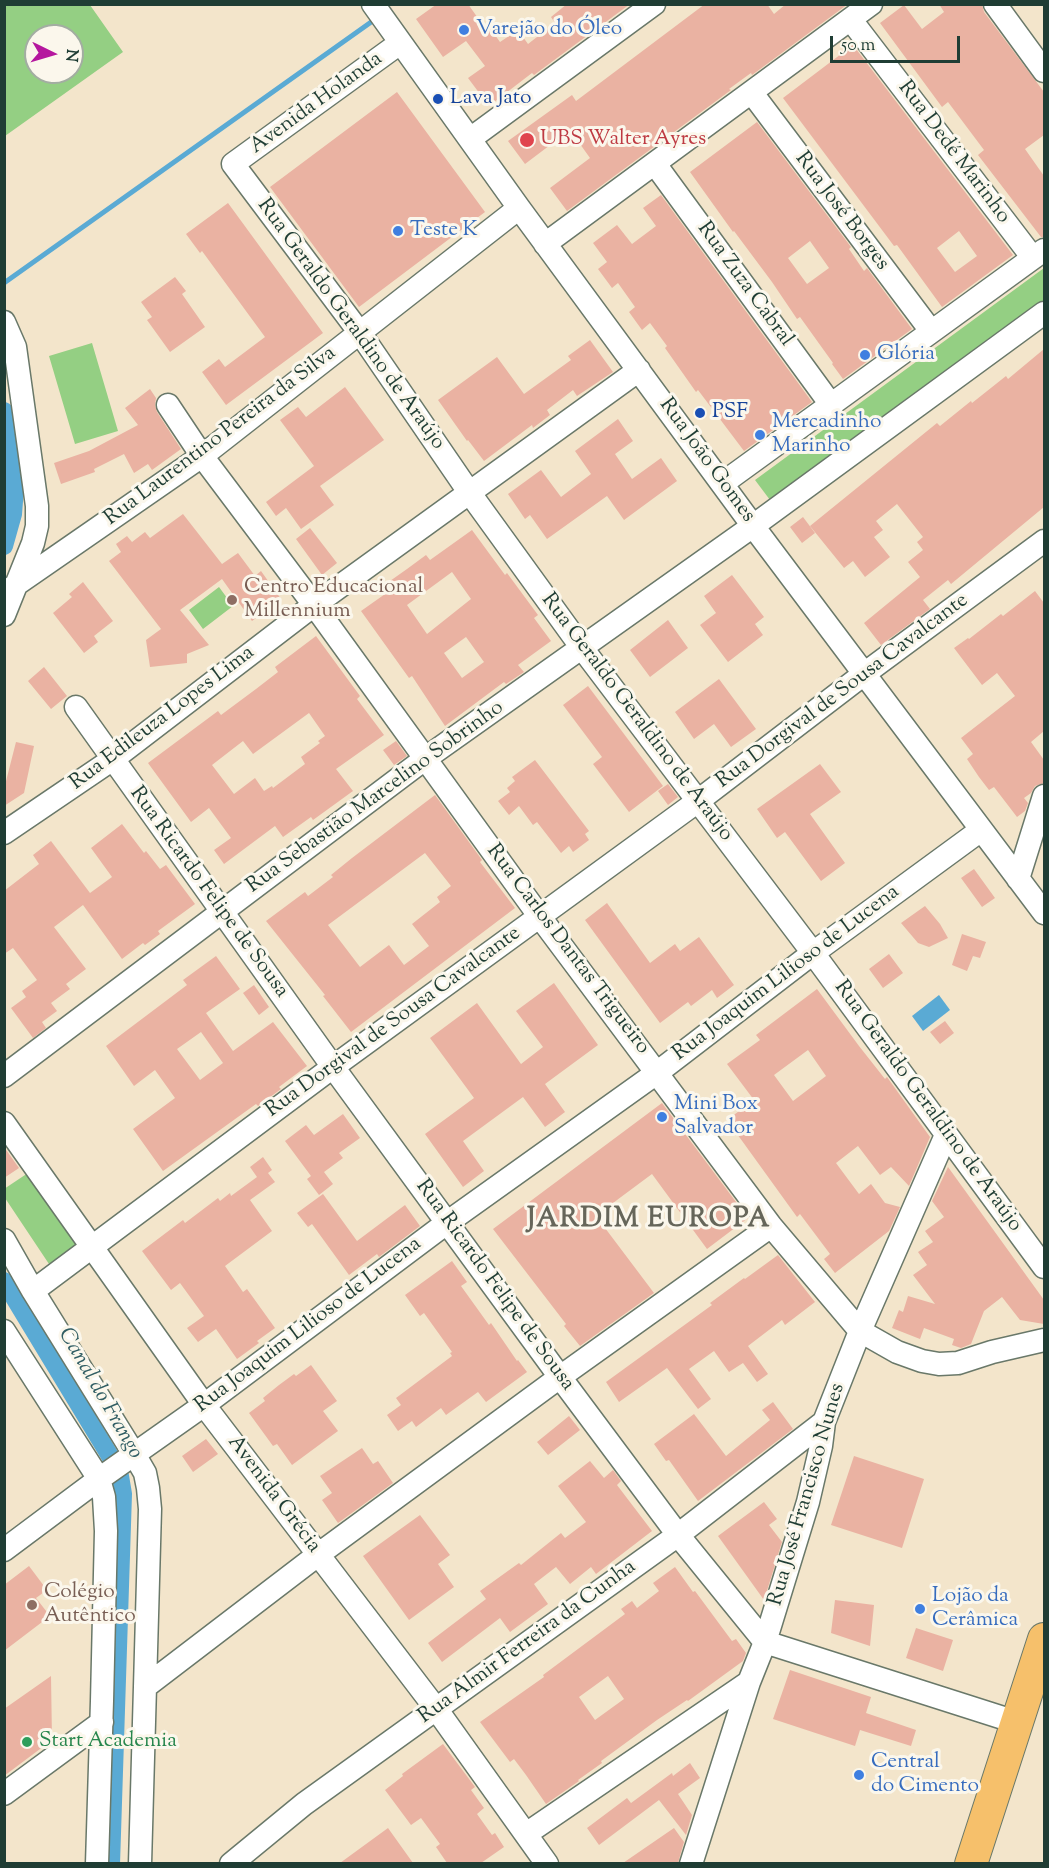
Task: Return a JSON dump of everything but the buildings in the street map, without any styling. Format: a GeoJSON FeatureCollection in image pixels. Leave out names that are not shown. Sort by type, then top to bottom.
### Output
{"type":"FeatureCollection","features":[{"type":"Feature","properties":{"kind":"highway"},"geometry":{"type":"LineString","coordinates":[[971,1863],[1044,1644]]}},
{"type":"Feature","properties":{"kind":"street","name":"Rua João Gomes"},"geometry":{"type":"LineString","coordinates":[[373,4],[545,244],[753,526],[1044,913]]}},
{"type":"Feature","properties":{"kind":"street"},"geometry":{"type":"LineString","coordinates":[[470,139],[654,4]]}},
{"type":"Feature","properties":{"kind":"street"},"geometry":{"type":"LineString","coordinates":[[545,244],[871,4]]}},
{"type":"Feature","properties":{"kind":"street"},"geometry":{"type":"LineString","coordinates":[[995,4],[1044,71]]}},
{"type":"Feature","properties":{"kind":"street","name":"Rua Dedé Marinho"},"geometry":{"type":"LineString","coordinates":[[851,20],[1039,254]]}},
{"type":"Feature","properties":{"kind":"street","name":"Avenida Holanda"},"geometry":{"type":"LineString","coordinates":[[233,164],[400,43]]}},
{"type":"Feature","properties":{"kind":"street","name":"Rua José Borges"},"geometry":{"type":"LineString","coordinates":[[752,93],[931,331]]}},
{"type":"Feature","properties":{"kind":"street","name":"Rua Geraldo Geraldino de Araújo"},"geometry":{"type":"LineString","coordinates":[[233,164],[360,333],[469,492],[582,648],[813,953],[1044,1267]]}},
{"type":"Feature","properties":{"kind":"street","name":"Rua Zuza Cabral"},"geometry":{"type":"LineString","coordinates":[[656,164],[832,406]]}},
{"type":"Feature","properties":{"kind":"street","name":"Rua Laurentino Pereira da Silva"},"geometry":{"type":"LineString","coordinates":[[11,589],[202,456],[519,208]]}},
{"type":"Feature","properties":{"kind":"street"},"geometry":{"type":"LineString","coordinates":[[723,483],[1039,254]]}},
{"type":"Feature","properties":{"kind":"street","name":"Rua Sebastião Marcelino Sobrinho"},"geometry":{"type":"LineString","coordinates":[[4,1076],[426,758],[753,526],[1044,313]]}},
{"type":"Feature","properties":{"kind":"street"},"geometry":{"type":"LineString","coordinates":[[4,322],[15,347],[37,506],[37,526],[33,543],[11,589],[4,615]]}},
{"type":"Feature","properties":{"kind":"street","name":"Rua Edileuza Lopes Lima"},"geometry":{"type":"LineString","coordinates":[[4,833],[113,759],[314,605],[639,370]]}},
{"type":"Feature","properties":{"kind":"street","name":"Rua Carlos Dantas Trigueiro"},"geometry":{"type":"LineString","coordinates":[[168,405],[202,456],[314,605],[540,917],[771,1226],[860,1331],[897,1352],[939,1364],[958,1362],[1044,1340]]}},
{"type":"Feature","properties":{"kind":"street","name":"Rua Dorgival de Sousa Cavalcante"},"geometry":{"type":"LineString","coordinates":[[33,1290],[333,1067],[698,801],[864,674],[1044,541]]}},
{"type":"Feature","properties":{"kind":"street","name":"Rua Ricardo Felipe de Sousa"},"geometry":{"type":"LineString","coordinates":[[76,707],[333,1067],[560,1377],[678,1535],[765,1642]]}},
{"type":"Feature","properties":{"kind":"street"},"geometry":{"type":"LineString","coordinates":[[1018,879],[1044,796]]}},
{"type":"Feature","properties":{"kind":"street","name":"Rua Joaquim Lilioso de Lucena"},"geometry":{"type":"LineString","coordinates":[[4,1550],[204,1405],[448,1222],[658,1072],[813,953],[981,830]]}},
{"type":"Feature","properties":{"kind":"street","name":"Avenida Grécia"},"geometry":{"type":"LineString","coordinates":[[4,1123],[204,1405],[437,1710],[547,1863]]}},
{"type":"Feature","properties":{"kind":"street","name":"Rua José Francisco Nunes"},"geometry":{"type":"LineString","coordinates":[[691,1863],[749,1682],[765,1642],[808,1502],[824,1422],[860,1331],[946,1135]]}},
{"type":"Feature","properties":{"kind":"street"},"geometry":{"type":"LineString","coordinates":[[145,1688],[319,1554],[771,1226]]}},
{"type":"Feature","properties":{"kind":"street"},"geometry":{"type":"LineString","coordinates":[[4,1240],[145,1473],[150,1509],[140,1863]]}},
{"type":"Feature","properties":{"kind":"street"},"geometry":{"type":"LineString","coordinates":[[4,1331],[99,1479],[104,1497],[106,1531],[97,1863]]}},
{"type":"Feature","properties":{"kind":"street","name":"Rua Almir Ferreira da Cunha"},"geometry":{"type":"LineString","coordinates":[[231,1863],[304,1804],[678,1535],[824,1422]]}},
{"type":"Feature","properties":{"kind":"street"},"geometry":{"type":"LineString","coordinates":[[765,1642],[1018,1723]]}},
{"type":"Feature","properties":{"kind":"street"},"geometry":{"type":"LineString","coordinates":[[526,1834],[749,1682]]}},
{"type":"Feature","properties":{"kind":"street"},"geometry":{"type":"LineString","coordinates":[[4,1794],[102,1722]]}},
{"type":"Feature","properties":{"kind":"green space"},"geometry":{"type":"Polygon","coordinates":[[[5,4],[90,5],[123,52],[84,80],[84,24],[24,24],[24,84],[78,84],[5,136],[5,4]]]}},
{"type":"Feature","properties":{"kind":"green space"},"geometry":{"type":"Polygon","coordinates":[[[1044,268],[1044,308],[776,508],[755,480],[1044,268]]]}},
{"type":"Feature","properties":{"kind":"green space"},"geometry":{"type":"Polygon","coordinates":[[[92,343],[118,431],[75,444],[49,356],[92,343]]]}},
{"type":"Feature","properties":{"kind":"green space"},"geometry":{"type":"Polygon","coordinates":[[[219,587],[233,606],[203,629],[189,610],[219,587]]]}},
{"type":"Feature","properties":{"kind":"green space"},"geometry":{"type":"Polygon","coordinates":[[[28,1173],[76,1245],[49,1264],[5,1198],[4,1189],[28,1173]]]}},
{"type":"Feature","properties":{"kind":"water"},"geometry":{"type":"Polygon","coordinates":[[[939,995],[950,1010],[923,1031],[912,1016],[939,995]]]}},
{"type":"Feature","properties":{"kind":"waterway"},"geometry":{"type":"LineString","coordinates":[[4,283],[374,20]]}},
{"type":"Feature","properties":{"kind":"waterway","name":"Canal do Frango"},"geometry":{"type":"LineString","coordinates":[[4,411],[15,488],[13,514],[4,546]]}},
{"type":"Feature","properties":{"kind":"waterway","name":"Canal do Frango"},"geometry":{"type":"LineString","coordinates":[[4,1281],[120,1476],[123,1494],[111,1864]]}},
{"type":"Feature","properties":{"kind":"place","name":"Varejão do Óleo"},"geometry":{"type":"Point","coordinates":[464,30]}},
{"type":"Feature","properties":{"kind":"place","name":"Lava Jato"},"geometry":{"type":"Point","coordinates":[438,99]}},
{"type":"Feature","properties":{"kind":"place","name":"UBS Walter Ayres"},"geometry":{"type":"Point","coordinates":[527,140]}},
{"type":"Feature","properties":{"kind":"place","name":"Teste K"},"geometry":{"type":"Point","coordinates":[398,231]}},
{"type":"Feature","properties":{"kind":"place","name":"Glória"},"geometry":{"type":"Point","coordinates":[865,355]}},
{"type":"Feature","properties":{"kind":"place","name":"PSF"},"geometry":{"type":"Point","coordinates":[700,413]}},
{"type":"Feature","properties":{"kind":"place","name":"Mercadinho Marinho"},"geometry":{"type":"Point","coordinates":[760,435]}},
{"type":"Feature","properties":{"kind":"place","name":"Centro Educacional Millennium"},"geometry":{"type":"Point","coordinates":[232,600]}},
{"type":"Feature","properties":{"kind":"place","name":"Mini Box Salvador"},"geometry":{"type":"Point","coordinates":[662,1117]}},
{"type":"Feature","properties":{"kind":"place","name":"Colégio Autêntico"},"geometry":{"type":"Point","coordinates":[32,1605]}},
{"type":"Feature","properties":{"kind":"place","name":"Lojão da Cerâmica"},"geometry":{"type":"Point","coordinates":[920,1609]}},
{"type":"Feature","properties":{"kind":"place","name":"Start Academia"},"geometry":{"type":"Point","coordinates":[27,1742]}},
{"type":"Feature","properties":{"kind":"place","name":"Central do Cimento"},"geometry":{"type":"Point","coordinates":[859,1775]}},
{"type":"Feature","properties":{"kind":"district","name":"JARDIM EUROPA"},"geometry":{"type":"Point","coordinates":[649,1221]}}]}
